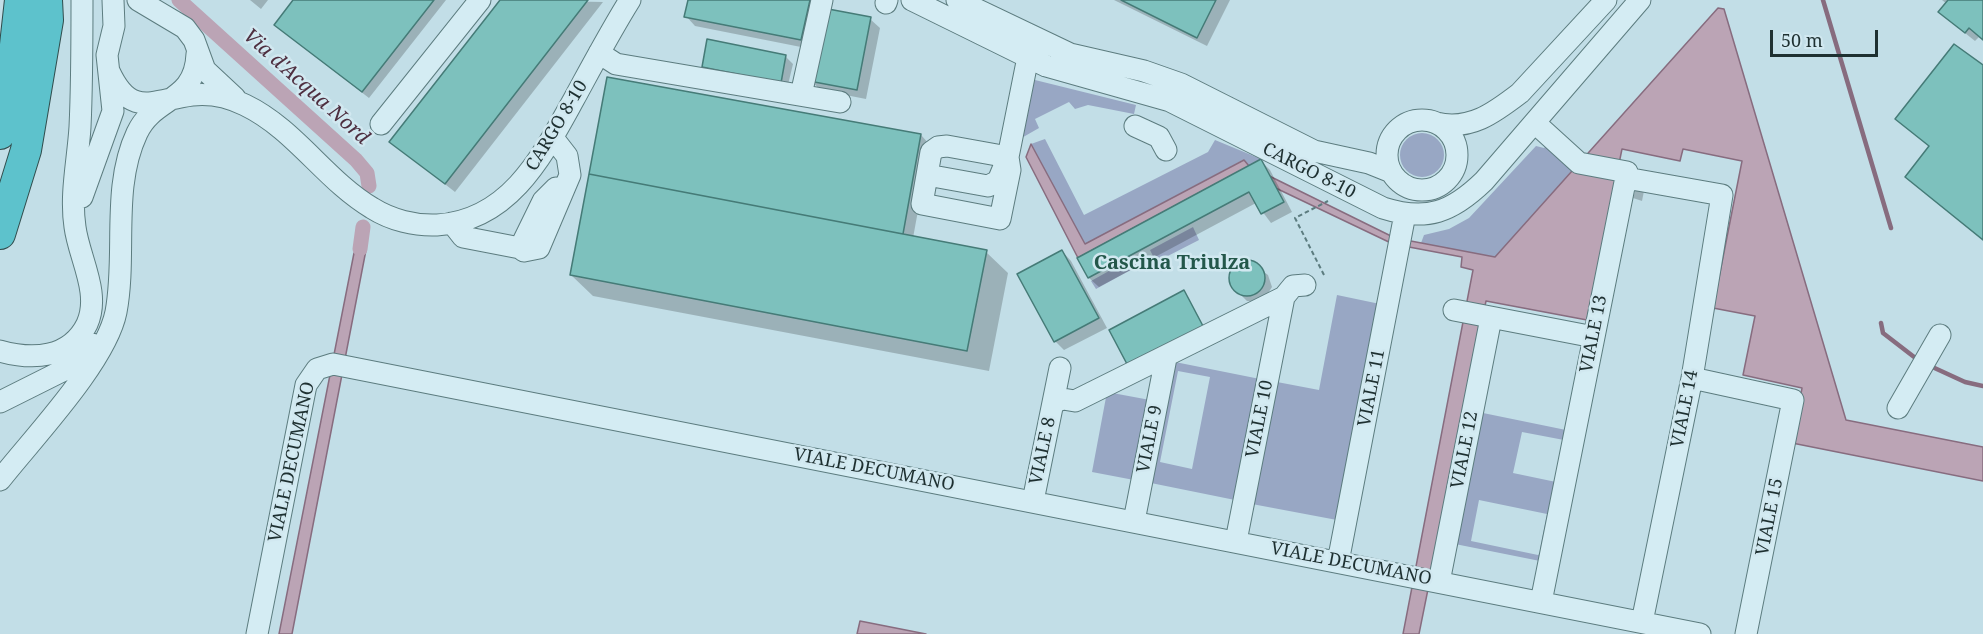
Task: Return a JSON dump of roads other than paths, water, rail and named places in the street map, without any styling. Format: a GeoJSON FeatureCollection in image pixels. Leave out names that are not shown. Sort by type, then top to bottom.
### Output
{"type":"FeatureCollection","features":[{"type":"Feature","properties":{"kind":"highway"},"geometry":{"type":"LineString","coordinates":[[0,134],[11,81],[20,0]]}},
{"type":"Feature","properties":{"kind":"highway"},"geometry":{"type":"LineString","coordinates":[[0,234],[26,150],[48,20],[47,0]]}},
{"type":"Feature","properties":{"kind":"street"},"geometry":{"type":"LineString","coordinates":[[0,351],[31,357],[59,351],[79,337],[90,316],[92,304],[73,209],[80,129],[82,0]]}},
{"type":"Feature","properties":{"kind":"street"},"geometry":{"type":"LineString","coordinates":[[80,251],[80,220],[86,181],[113,111],[107,55],[115,19],[113,0]]}},
{"type":"Feature","properties":{"kind":"street"},"geometry":{"type":"LineString","coordinates":[[0,494],[6,473],[98,355],[112,327],[120,283],[122,197],[131,149],[137,131],[145,120],[182,93],[192,82],[197,68],[194,40],[185,28],[174,19],[160,14],[138,0]]}},
{"type":"Feature","properties":{"kind":"street"},"geometry":{"type":"LineString","coordinates":[[381,124],[480,0]]}},
{"type":"Feature","properties":{"kind":"street","name":"CARGO 8-10"},"geometry":{"type":"LineString","coordinates":[[243,104],[278,125],[338,182],[372,208],[406,222],[424,225],[452,223],[480,214],[499,203],[525,178],[553,138],[630,0]]}},
{"type":"Feature","properties":{"kind":"street"},"geometry":{"type":"LineString","coordinates":[[801,95],[822,0]]}},
{"type":"Feature","properties":{"kind":"street","name":"CARGO 8-10"},"geometry":{"type":"LineString","coordinates":[[912,0],[957,30],[1062,71],[1147,92],[1170,101],[1383,208],[1405,214],[1432,214],[1449,209],[1466,199],[1535,123],[1640,0]]}},
{"type":"Feature","properties":{"kind":"street"},"geometry":{"type":"LineString","coordinates":[[957,0],[1071,54],[1144,71],[1181,84],[1314,151],[1389,171],[1406,188],[1430,190],[1450,177],[1456,166],[1457,154],[1451,135],[1436,123]]}},
{"type":"Feature","properties":{"kind":"street"},"geometry":{"type":"LineString","coordinates":[[1457,154],[1486,117],[1520,93],[1596,0]]}},
{"type":"Feature","properties":{"kind":"street"},"geometry":{"type":"LineString","coordinates":[[111,40],[119,28],[132,19],[146,14],[160,14]]}},
{"type":"Feature","properties":{"kind":"street"},"geometry":{"type":"LineString","coordinates":[[599,53],[616,64],[840,102]]}},
{"type":"Feature","properties":{"kind":"street"},"geometry":{"type":"LineString","coordinates":[[197,54],[214,81],[243,104]]}},
{"type":"Feature","properties":{"kind":"street"},"geometry":{"type":"LineString","coordinates":[[927,175],[988,186],[998,181],[1008,158],[1028,57]]}},
{"type":"Feature","properties":{"kind":"street"},"geometry":{"type":"LineString","coordinates":[[108,71],[115,85],[132,99],[155,104],[207,95],[243,104]]}},
{"type":"Feature","properties":{"kind":"street"},"geometry":{"type":"LineString","coordinates":[[1351,160],[1369,155],[1390,140],[1404,124],[1414,121],[1462,125],[1486,117]]}},
{"type":"Feature","properties":{"kind":"street"},"geometry":{"type":"LineString","coordinates":[[1535,123],[1579,163],[1627,172],[1626,178]]}},
{"type":"Feature","properties":{"kind":"street"},"geometry":{"type":"LineString","coordinates":[[1136,126],[1159,137],[1166,150]]}},
{"type":"Feature","properties":{"kind":"street"},"geometry":{"type":"LineString","coordinates":[[452,223],[463,237],[520,248],[547,195],[570,176],[567,156],[553,138]]}},
{"type":"Feature","properties":{"kind":"street"},"geometry":{"type":"LineString","coordinates":[[1389,171],[1386,150],[1390,140]]}},
{"type":"Feature","properties":{"kind":"street"},"geometry":{"type":"LineString","coordinates":[[940,147],[1008,158],[1010,170],[999,219],[922,204],[931,152],[940,147]]}},
{"type":"Feature","properties":{"kind":"street","name":"VIALE 14"},"geometry":{"type":"LineString","coordinates":[[1626,178],[1722,195],[1692,378],[1642,622]]}},
{"type":"Feature","properties":{"kind":"street","name":"VIALE 13"},"geometry":{"type":"LineString","coordinates":[[1541,602],[1626,178]]}},
{"type":"Feature","properties":{"kind":"street","name":"VIALE 11"},"geometry":{"type":"LineString","coordinates":[[1338,562],[1405,214]]}},
{"type":"Feature","properties":{"kind":"street"},"geometry":{"type":"LineString","coordinates":[[0,402],[68,368],[77,361],[103,328],[120,283]]}},
{"type":"Feature","properties":{"kind":"street"},"geometry":{"type":"LineString","coordinates":[[1054,402],[1063,399],[1075,401],[1166,358],[1284,297],[1293,286],[1305,285]]}},
{"type":"Feature","properties":{"kind":"street","name":"VIALE 10"},"geometry":{"type":"LineString","coordinates":[[1236,542],[1284,297]]}},
{"type":"Feature","properties":{"kind":"street"},"geometry":{"type":"LineString","coordinates":[[1454,310],[1594,337]]}},
{"type":"Feature","properties":{"kind":"street","name":"VIALE 12"},"geometry":{"type":"LineString","coordinates":[[1438,582],[1491,318]]}},
{"type":"Feature","properties":{"kind":"street"},"geometry":{"type":"LineString","coordinates":[[1898,408],[1940,335]]}},
{"type":"Feature","properties":{"kind":"street","name":"VIALE 9"},"geometry":{"type":"LineString","coordinates":[[1134,521],[1166,358]]}},
{"type":"Feature","properties":{"kind":"street","name":"VIALE DECUMANO"},"geometry":{"type":"LineString","coordinates":[[257,634],[306,385],[317,369],[339,364],[1700,634]]}},
{"type":"Feature","properties":{"kind":"street","name":"VIALE 8"},"geometry":{"type":"LineString","coordinates":[[1033,501],[1060,368]]}},
{"type":"Feature","properties":{"kind":"street","name":"VIALE 15"},"geometry":{"type":"LineString","coordinates":[[1692,378],[1793,400],[1746,634]]}},
{"type":"Feature","properties":{"kind":"waterway","name":"Via d'Acqua Nord"},"geometry":{"type":"LineString","coordinates":[[179,0],[356,160],[367,173],[369,186]]}},
{"type":"Feature","properties":{"kind":"waterway"},"geometry":{"type":"LineString","coordinates":[[1823,0],[1891,228]]}},
{"type":"Feature","properties":{"kind":"waterway","name":"Via d'Acqua Nord"},"geometry":{"type":"LineString","coordinates":[[360,249],[363,227]]}},
{"type":"Feature","properties":{"kind":"waterway"},"geometry":{"type":"LineString","coordinates":[[1881,323],[1883,333],[1918,360]]}},
{"type":"Feature","properties":{"kind":"waterway"},"geometry":{"type":"LineString","coordinates":[[1928,365],[1965,382],[1983,386]]}},
{"type":"Feature","properties":{"kind":"district","name":"Cascina Triulza"},"geometry":{"type":"Point","coordinates":[1172,263]}}]}
